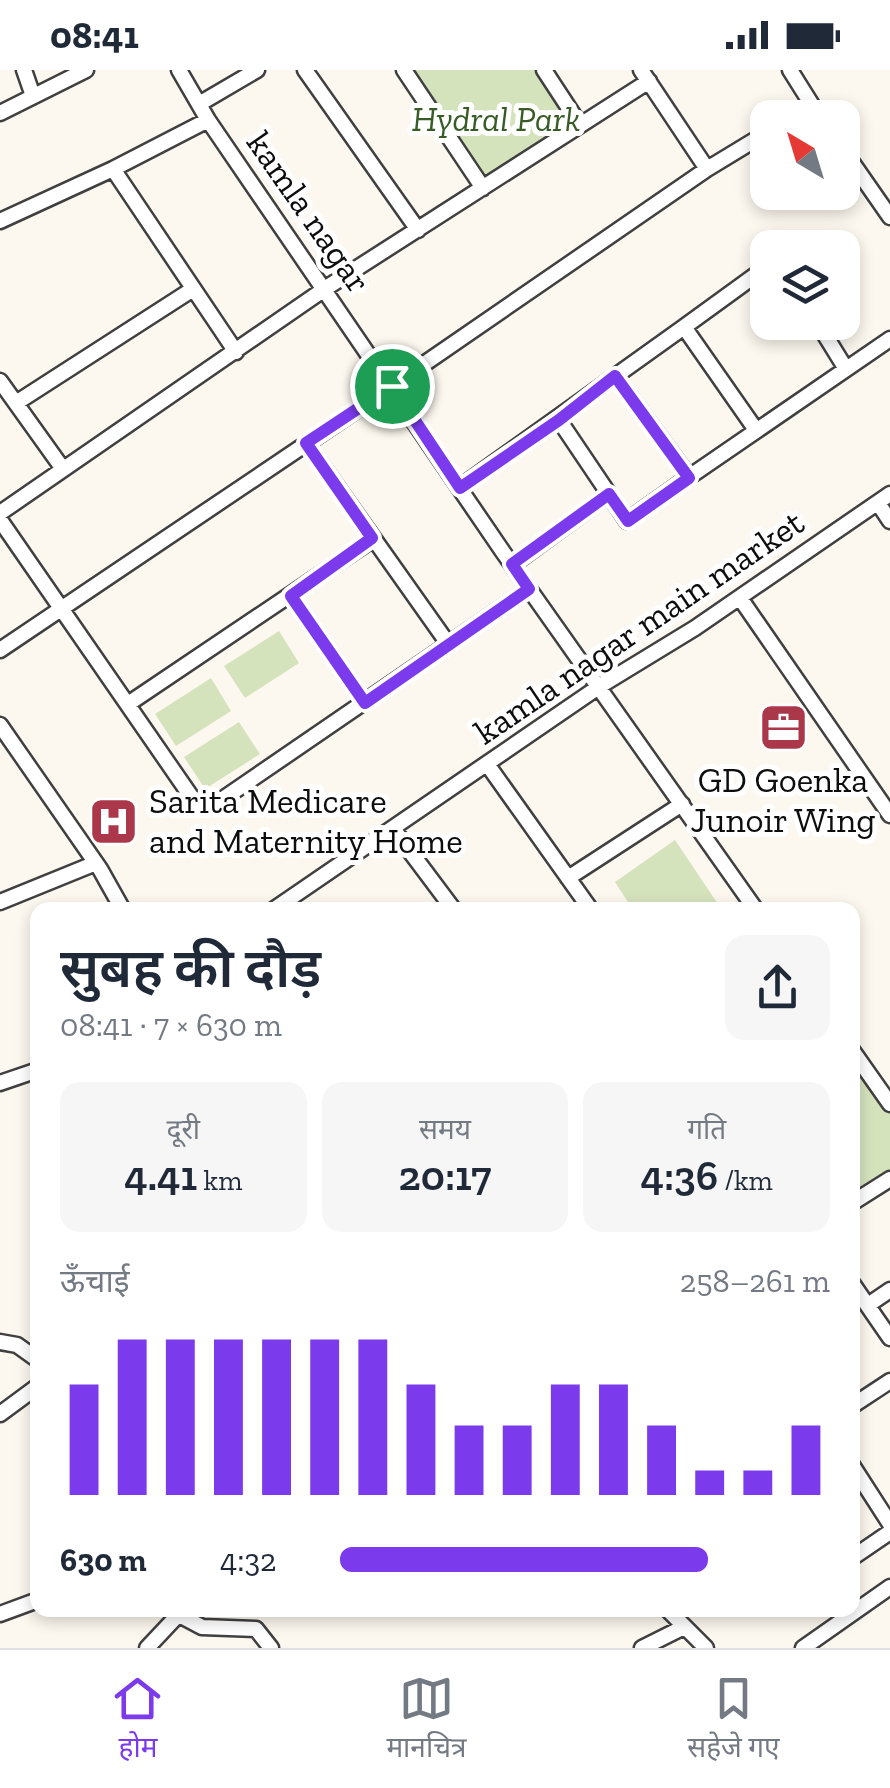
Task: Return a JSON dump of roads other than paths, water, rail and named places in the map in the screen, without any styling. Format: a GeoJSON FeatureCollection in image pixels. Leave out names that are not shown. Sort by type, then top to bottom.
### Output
{"type":"FeatureCollection","features":[{"type":"Feature","properties":{"kind":"street"},"geometry":{"type":"LineString","coordinates":[[24,70],[33,96]]}},
{"type":"Feature","properties":{"kind":"street"},"geometry":{"type":"LineString","coordinates":[[0,113],[86,70]]}},
{"type":"Feature","properties":{"kind":"street","name":"kamla nagar"},"geometry":{"type":"LineString","coordinates":[[179,70],[208,120],[529,589],[600,686]]}},
{"type":"Feature","properties":{"kind":"street"},"geometry":{"type":"LineString","coordinates":[[199,104],[257,70]]}},
{"type":"Feature","properties":{"kind":"street"},"geometry":{"type":"LineString","coordinates":[[305,70],[418,230]]}},
{"type":"Feature","properties":{"kind":"street"},"geometry":{"type":"LineString","coordinates":[[404,70],[483,188]]}},
{"type":"Feature","properties":{"kind":"street"},"geometry":{"type":"LineString","coordinates":[[544,70],[580,125]]}},
{"type":"Feature","properties":{"kind":"street"},"geometry":{"type":"LineString","coordinates":[[790,70],[809,100]]}},
{"type":"Feature","properties":{"kind":"street"},"geometry":{"type":"LineString","coordinates":[[529,589],[214,805],[204,808],[197,805],[0,517],[63,469],[326,288],[580,125],[645,76],[707,170]]}},
{"type":"Feature","properties":{"kind":"street"},"geometry":{"type":"LineString","coordinates":[[0,221],[208,120]]}},
{"type":"Feature","properties":{"kind":"street"},"geometry":{"type":"LineString","coordinates":[[0,650],[750,143]]}},
{"type":"Feature","properties":{"kind":"street"},"geometry":{"type":"LineString","coordinates":[[113,169],[236,352]]}},
{"type":"Feature","properties":{"kind":"street"},"geometry":{"type":"LineString","coordinates":[[860,174],[890,217]]}},
{"type":"Feature","properties":{"kind":"street"},"geometry":{"type":"LineString","coordinates":[[460,488],[750,279]]}},
{"type":"Feature","properties":{"kind":"street"},"geometry":{"type":"LineString","coordinates":[[16,403],[193,289]]}},
{"type":"Feature","properties":{"kind":"street"},"geometry":{"type":"LineString","coordinates":[[684,327],[756,430]]}},
{"type":"Feature","properties":{"kind":"street"},"geometry":{"type":"LineString","coordinates":[[559,420],[628,521],[890,339]]}},
{"type":"Feature","properties":{"kind":"street"},"geometry":{"type":"LineString","coordinates":[[827,340],[846,369]]}},
{"type":"Feature","properties":{"kind":"street"},"geometry":{"type":"LineString","coordinates":[[615,376],[689,478]]}},
{"type":"Feature","properties":{"kind":"street"},"geometry":{"type":"LineString","coordinates":[[0,381],[63,469]]}},
{"type":"Feature","properties":{"kind":"street"},"geometry":{"type":"LineString","coordinates":[[306,443],[450,645]]}},
{"type":"Feature","properties":{"kind":"street"},"geometry":{"type":"LineString","coordinates":[[512,564],[609,494]]}},
{"type":"Feature","properties":{"kind":"street"},"geometry":{"type":"LineString","coordinates":[[884,498],[890,521]]}},
{"type":"Feature","properties":{"kind":"street","name":"kamla nagar main market"},"geometry":{"type":"LineString","coordinates":[[285,902],[884,498]]}},
{"type":"Feature","properties":{"kind":"street"},"geometry":{"type":"LineString","coordinates":[[128,704],[372,538]]}},
{"type":"Feature","properties":{"kind":"street"},"geometry":{"type":"LineString","coordinates":[[291,596],[365,703]]}},
{"type":"Feature","properties":{"kind":"street"},"geometry":{"type":"LineString","coordinates":[[740,598],[890,815]]}},
{"type":"Feature","properties":{"kind":"street"},"geometry":{"type":"LineString","coordinates":[[600,686],[750,902]]}},
{"type":"Feature","properties":{"kind":"street"},"geometry":{"type":"LineString","coordinates":[[0,725],[96,863],[118,902]]}},
{"type":"Feature","properties":{"kind":"street"},"geometry":{"type":"LineString","coordinates":[[487,764],[585,902]]}},
{"type":"Feature","properties":{"kind":"street"},"geometry":{"type":"LineString","coordinates":[[568,878],[682,804]]}},
{"type":"Feature","properties":{"kind":"street"},"geometry":{"type":"LineString","coordinates":[[394,830],[448,902]]}},
{"type":"Feature","properties":{"kind":"street"},"geometry":{"type":"LineString","coordinates":[[0,902],[96,863]]}},
{"type":"Feature","properties":{"kind":"street"},"geometry":{"type":"LineString","coordinates":[[860,1061],[890,1104]]}},
{"type":"Feature","properties":{"kind":"street"},"geometry":{"type":"LineString","coordinates":[[0,1083],[30,1073]]}},
{"type":"Feature","properties":{"kind":"street"},"geometry":{"type":"LineString","coordinates":[[860,1199],[890,1179]]}},
{"type":"Feature","properties":{"kind":"street"},"geometry":{"type":"LineString","coordinates":[[868,1306],[890,1290]]}},
{"type":"Feature","properties":{"kind":"street"},"geometry":{"type":"LineString","coordinates":[[860,1294],[890,1338]]}},
{"type":"Feature","properties":{"kind":"street"},"geometry":{"type":"LineString","coordinates":[[0,1342],[17,1345],[30,1354]]}},
{"type":"Feature","properties":{"kind":"street"},"geometry":{"type":"LineString","coordinates":[[860,1401],[890,1380]]}},
{"type":"Feature","properties":{"kind":"street"},"geometry":{"type":"LineString","coordinates":[[0,1414],[30,1392]]}},
{"type":"Feature","properties":{"kind":"street"},"geometry":{"type":"LineString","coordinates":[[860,1477],[890,1524]]}},
{"type":"Feature","properties":{"kind":"street"},"geometry":{"type":"LineString","coordinates":[[860,1553],[890,1532]]}},
{"type":"Feature","properties":{"kind":"street"},"geometry":{"type":"LineString","coordinates":[[860,1607],[890,1586]]}},
{"type":"Feature","properties":{"kind":"street"},"geometry":{"type":"LineString","coordinates":[[0,1614],[30,1603]]}},
{"type":"Feature","properties":{"kind":"street"},"geometry":{"type":"LineString","coordinates":[[147,1648],[170,1617]]}},
{"type":"Feature","properties":{"kind":"street"},"geometry":{"type":"LineString","coordinates":[[183,1617],[202,1627],[256,1628],[271,1648]]}},
{"type":"Feature","properties":{"kind":"street"},"geometry":{"type":"LineString","coordinates":[[675,1617],[706,1648]]}},
{"type":"Feature","properties":{"kind":"street"},"geometry":{"type":"LineString","coordinates":[[803,1648],[846,1617]]}},
{"type":"Feature","properties":{"kind":"street"},"geometry":{"type":"LineString","coordinates":[[642,1648],[684,1627]]}},
{"type":"Feature","properties":{"kind":"place","name":"GD Goenka Junoir Wing"},"geometry":{"type":"Point","coordinates":[783,728]}},
{"type":"Feature","properties":{"kind":"place","name":"Sarita Medicare and Maternity Home"},"geometry":{"type":"Point","coordinates":[114,821]}},
{"type":"Feature","properties":{"kind":"park label","name":"Hydral Park"},"geometry":{"type":"Point","coordinates":[496,119]}}]}
